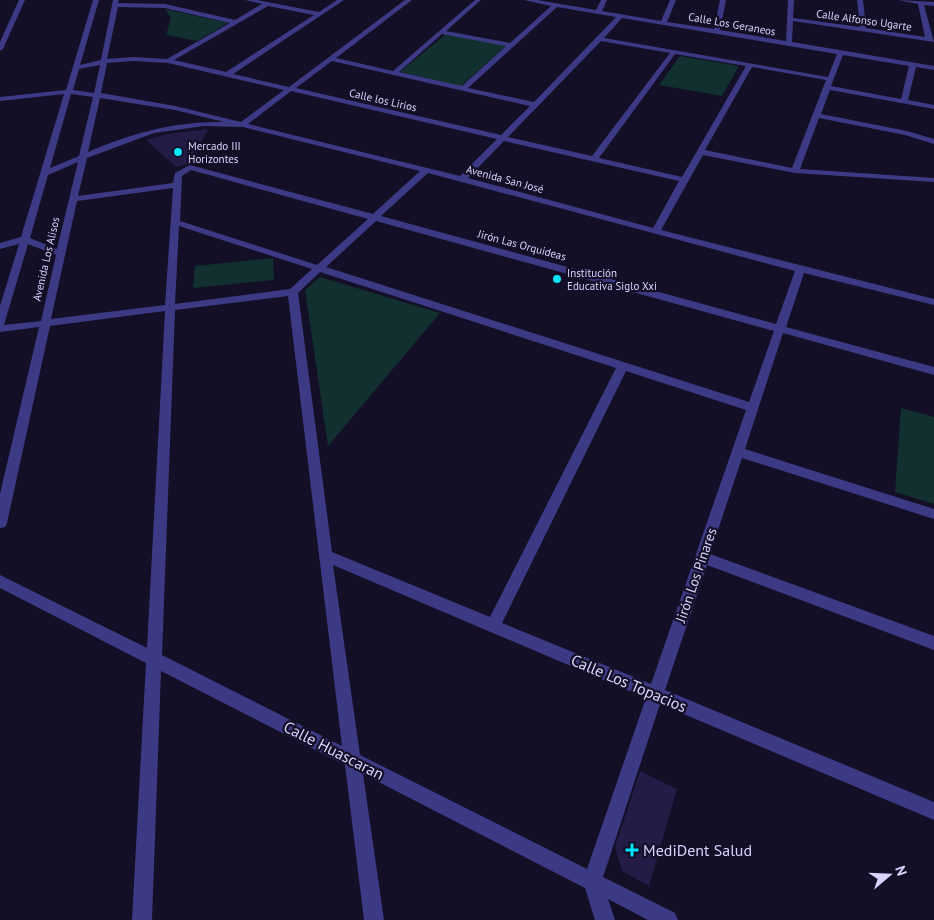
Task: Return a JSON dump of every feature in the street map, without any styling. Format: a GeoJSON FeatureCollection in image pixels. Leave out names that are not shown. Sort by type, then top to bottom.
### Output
{"type":"FeatureCollection","features":[{"type":"Feature","properties":{"kind":"street"},"geometry":{"type":"LineString","coordinates":[[0,49],[22,0]]}},
{"type":"Feature","properties":{"kind":"street","name":"Avenida Los Alisos"},"geometry":{"type":"LineString","coordinates":[[0,324],[96,0]]}},
{"type":"Feature","properties":{"kind":"street"},"geometry":{"type":"LineString","coordinates":[[248,0],[320,14]]}},
{"type":"Feature","properties":{"kind":"street"},"geometry":{"type":"LineString","coordinates":[[227,75],[341,0]]}},
{"type":"Feature","properties":{"kind":"street"},"geometry":{"type":"LineString","coordinates":[[394,0],[408,1]]}},
{"type":"Feature","properties":{"kind":"street"},"geometry":{"type":"LineString","coordinates":[[394,73],[478,0]]}},
{"type":"Feature","properties":{"kind":"street","name":"Calle Los Geraneos"},"geometry":{"type":"LineString","coordinates":[[527,0],[934,68]]}},
{"type":"Feature","properties":{"kind":"street"},"geometry":{"type":"LineString","coordinates":[[598,12],[604,0]]}},
{"type":"Feature","properties":{"kind":"street"},"geometry":{"type":"LineString","coordinates":[[663,23],[672,0]]}},
{"type":"Feature","properties":{"kind":"street"},"geometry":{"type":"LineString","coordinates":[[716,31],[724,0]]}},
{"type":"Feature","properties":{"kind":"street"},"geometry":{"type":"LineString","coordinates":[[789,44],[791,0]]}},
{"type":"Feature","properties":{"kind":"street"},"geometry":{"type":"LineString","coordinates":[[860,0],[863,30]]}},
{"type":"Feature","properties":{"kind":"street"},"geometry":{"type":"LineString","coordinates":[[901,0],[934,4]]}},
{"type":"Feature","properties":{"kind":"street"},"geometry":{"type":"LineString","coordinates":[[45,174],[82,157],[152,131],[177,126],[242,125],[408,1]]}},
{"type":"Feature","properties":{"kind":"street"},"geometry":{"type":"LineString","coordinates":[[116,2],[165,6],[235,22]]}},
{"type":"Feature","properties":{"kind":"street","name":"Avenida Los Alisos"},"geometry":{"type":"LineString","coordinates":[[0,523],[97,96],[116,2]]}},
{"type":"Feature","properties":{"kind":"street"},"geometry":{"type":"LineString","coordinates":[[921,3],[932,40]]}},
{"type":"Feature","properties":{"kind":"street"},"geometry":{"type":"LineString","coordinates":[[168,60],[267,4]]}},
{"type":"Feature","properties":{"kind":"street"},"geometry":{"type":"LineString","coordinates":[[463,89],[555,5]]}},
{"type":"Feature","properties":{"kind":"street"},"geometry":{"type":"LineString","coordinates":[[462,179],[600,39],[620,16]]}},
{"type":"Feature","properties":{"kind":"street","name":"Calle Alfonso Ugarte"},"geometry":{"type":"LineString","coordinates":[[791,19],[932,40]]}},
{"type":"Feature","properties":{"kind":"street"},"geometry":{"type":"LineString","coordinates":[[441,32],[511,45]]}},
{"type":"Feature","properties":{"kind":"street"},"geometry":{"type":"LineString","coordinates":[[600,39],[830,79]]}},
{"type":"Feature","properties":{"kind":"street"},"geometry":{"type":"LineString","coordinates":[[594,159],[673,53]]}},
{"type":"Feature","properties":{"kind":"street"},"geometry":{"type":"LineString","coordinates":[[796,171],[840,53]]}},
{"type":"Feature","properties":{"kind":"street","name":"Calle los Lirios"},"geometry":{"type":"LineString","coordinates":[[75,68],[104,60],[137,57],[168,60],[290,90],[685,180]]}},
{"type":"Feature","properties":{"kind":"street"},"geometry":{"type":"LineString","coordinates":[[330,59],[536,105]]}},
{"type":"Feature","properties":{"kind":"street"},"geometry":{"type":"LineString","coordinates":[[904,101],[913,64]]}},
{"type":"Feature","properties":{"kind":"street"},"geometry":{"type":"LineString","coordinates":[[656,230],[749,66]]}},
{"type":"Feature","properties":{"kind":"street"},"geometry":{"type":"LineString","coordinates":[[826,87],[934,107]]}},
{"type":"Feature","properties":{"kind":"street","name":"Avenida San José"},"geometry":{"type":"LineString","coordinates":[[0,99],[68,92],[175,108],[462,179],[800,270],[934,302]]}},
{"type":"Feature","properties":{"kind":"street"},"geometry":{"type":"LineString","coordinates":[[816,115],[907,133],[934,142]]}},
{"type":"Feature","properties":{"kind":"street"},"geometry":{"type":"LineString","coordinates":[[701,152],[796,171],[934,180]]}},
{"type":"Feature","properties":{"kind":"street","name":"Jirón Las Orquideas"},"geometry":{"type":"LineString","coordinates":[[178,185],[178,175],[190,167],[934,371]]}},
{"type":"Feature","properties":{"kind":"street"},"geometry":{"type":"LineString","coordinates":[[0,329],[170,306],[293,292],[321,269],[426,170]]}},
{"type":"Feature","properties":{"kind":"street"},"geometry":{"type":"LineString","coordinates":[[73,199],[178,185],[170,306],[142,920]]}},
{"type":"Feature","properties":{"kind":"street"},"geometry":{"type":"LineString","coordinates":[[175,222],[752,408]]}},
{"type":"Feature","properties":{"kind":"street"},"geometry":{"type":"LineString","coordinates":[[0,246],[25,239],[60,253]]}},
{"type":"Feature","properties":{"kind":"street","name":"Jirón Los Pinares"},"geometry":{"type":"LineString","coordinates":[[592,881],[800,270]]}},
{"type":"Feature","properties":{"kind":"street"},"geometry":{"type":"LineString","coordinates":[[293,292],[325,555],[374,920]]}},
{"type":"Feature","properties":{"kind":"street"},"geometry":{"type":"LineString","coordinates":[[493,626],[623,366]]}},
{"type":"Feature","properties":{"kind":"street"},"geometry":{"type":"LineString","coordinates":[[738,452],[934,514]]}},
{"type":"Feature","properties":{"kind":"street","name":"Calle Los Topacios"},"geometry":{"type":"LineString","coordinates":[[325,555],[934,811]]}},
{"type":"Feature","properties":{"kind":"street"},"geometry":{"type":"LineString","coordinates":[[702,557],[934,643]]}},
{"type":"Feature","properties":{"kind":"street","name":"Calle Huascaran"},"geometry":{"type":"LineString","coordinates":[[0,581],[668,920]]}},
{"type":"Feature","properties":{"kind":"street"},"geometry":{"type":"LineString","coordinates":[[592,881],[605,920]]}},
{"type":"Feature","properties":{"kind":"green space"},"geometry":{"type":"Polygon","coordinates":[[[165,9],[228,23],[197,41],[166,35],[171,18],[165,9]]]}},
{"type":"Feature","properties":{"kind":"green space"},"geometry":{"type":"Polygon","coordinates":[[[447,33],[509,43],[461,86],[400,72],[447,33]]]}},
{"type":"Feature","properties":{"kind":"green space"},"geometry":{"type":"Polygon","coordinates":[[[680,56],[739,66],[722,96],[659,85],[680,56]]]}},
{"type":"Feature","properties":{"kind":"green space"},"geometry":{"type":"Polygon","coordinates":[[[273,258],[274,280],[193,288],[195,266],[273,258]]]}},
{"type":"Feature","properties":{"kind":"green space"},"geometry":{"type":"Polygon","coordinates":[[[320,277],[440,313],[328,446],[305,290],[320,277]]]}},
{"type":"Feature","properties":{"kind":"green space"},"geometry":{"type":"Polygon","coordinates":[[[901,408],[934,417],[934,504],[895,492],[901,408]]]}},
{"type":"Feature","properties":{"kind":"building","name":"Mercado III Horizontes"},"geometry":{"type":"Polygon","coordinates":[[[208,129],[191,163],[176,167],[146,140],[168,134],[208,129]]]}},
{"type":"Feature","properties":{"kind":"building"},"geometry":{"type":"Polygon","coordinates":[[[640,771],[677,789],[649,886],[622,871],[615,847],[640,771]]]}},
{"type":"Feature","properties":{"kind":"place","name":"Mercado III Horizontes"},"geometry":{"type":"Point","coordinates":[178,152]}},
{"type":"Feature","properties":{"kind":"place","name":"Institución Educativa Siglo Xxi"},"geometry":{"type":"Point","coordinates":[557,279]}},
{"type":"Feature","properties":{"kind":"place","name":"MediDent Salud"},"geometry":{"type":"Point","coordinates":[632,850]}}]}
